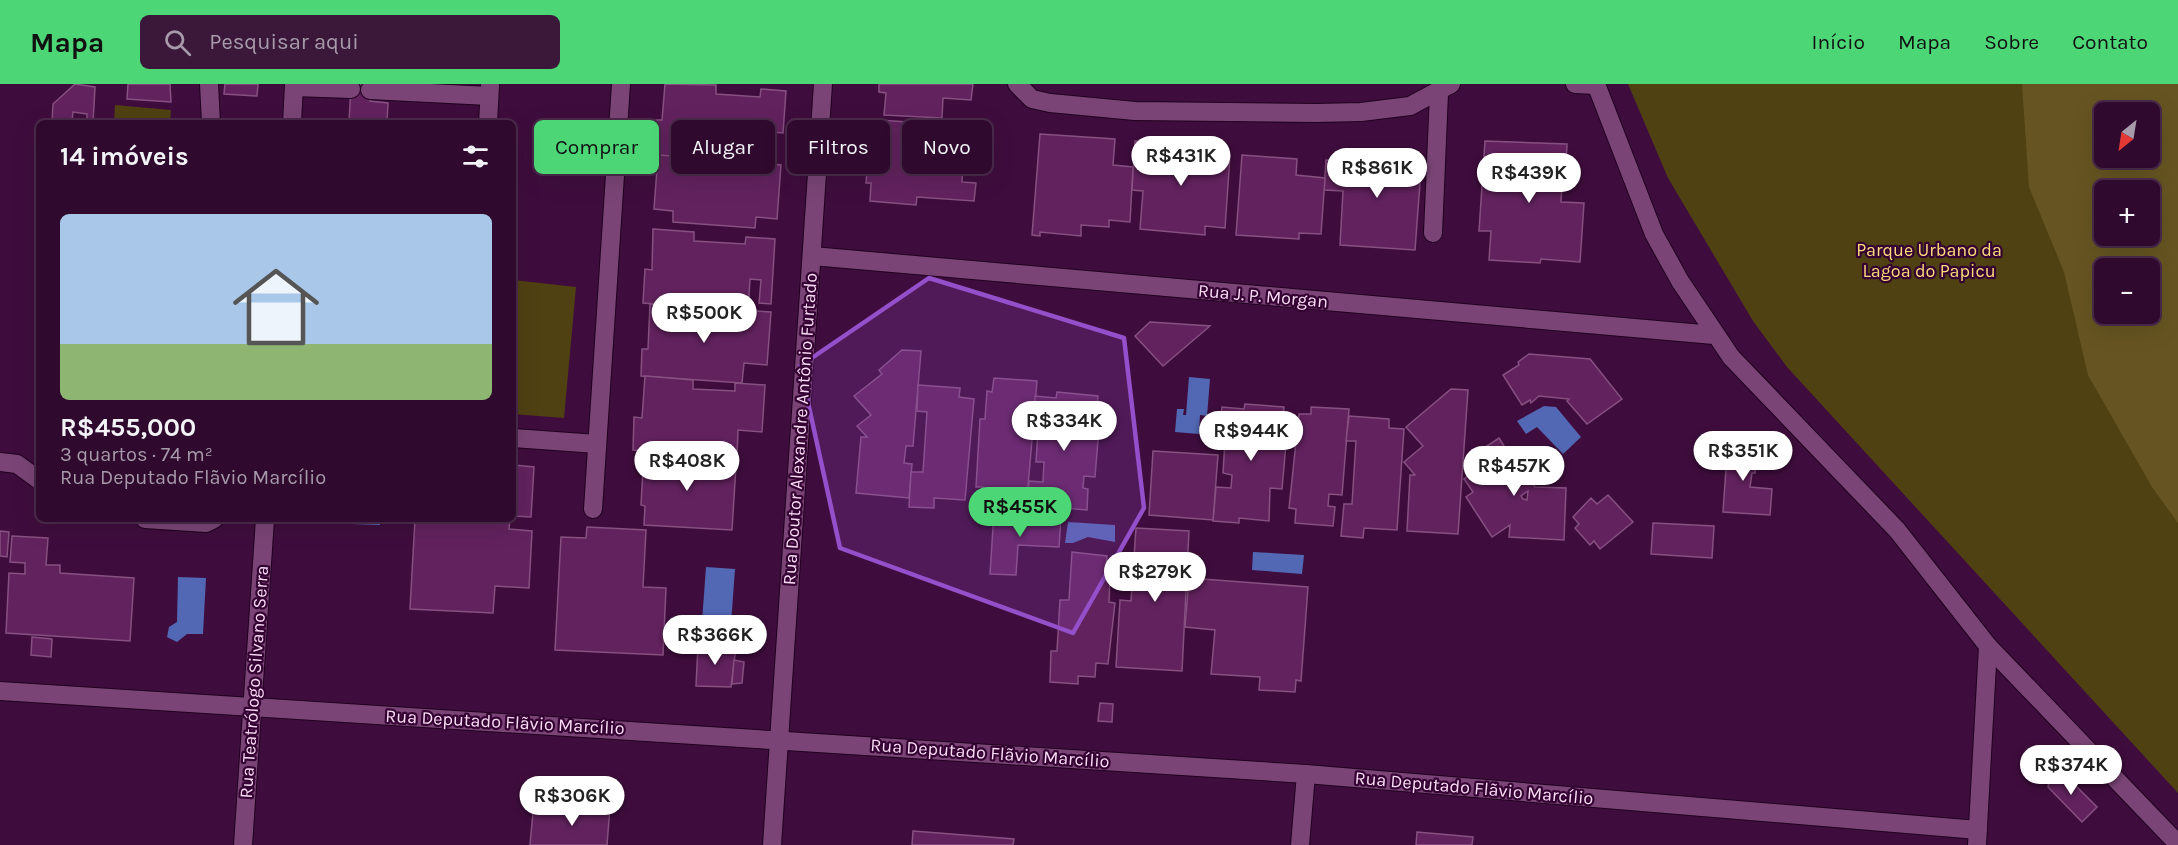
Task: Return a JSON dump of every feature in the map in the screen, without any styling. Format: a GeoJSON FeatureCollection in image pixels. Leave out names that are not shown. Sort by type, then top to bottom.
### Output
{"type":"FeatureCollection","features":[{"type":"Feature","properties":{"kind":"street"},"geometry":{"type":"LineString","coordinates":[[209,84],[211,120]]}},
{"type":"Feature","properties":{"kind":"street"},"geometry":{"type":"LineString","coordinates":[[593,509],[621,84]]}},
{"type":"Feature","properties":{"kind":"street","name":"Rua Doutor Alexandre Antônio Furtado"},"geometry":{"type":"LineString","coordinates":[[772,845],[822,84]]}},
{"type":"Feature","properties":{"kind":"street"},"geometry":{"type":"LineString","coordinates":[[1017,84],[1032,99],[1050,103],[1135,111],[1361,112],[1410,106],[1445,88]]}},
{"type":"Feature","properties":{"kind":"street"},"geometry":{"type":"LineString","coordinates":[[1575,84],[1596,85],[1654,234],[1714,335],[1731,357],[1897,530],[1988,646],[2178,844]]}},
{"type":"Feature","properties":{"kind":"street"},"geometry":{"type":"LineString","coordinates":[[292,120],[294,86],[351,89]]}},
{"type":"Feature","properties":{"kind":"street"},"geometry":{"type":"LineString","coordinates":[[1433,233],[1445,88]]}},
{"type":"Feature","properties":{"kind":"street"},"geometry":{"type":"LineString","coordinates":[[370,90],[489,90],[488,120]]}},
{"type":"Feature","properties":{"kind":"street","name":"Rua J. P. Morgan"},"geometry":{"type":"LineString","coordinates":[[812,256],[1714,335]]}},
{"type":"Feature","properties":{"kind":"street"},"geometry":{"type":"LineString","coordinates":[[516,438],[597,444]]}},
{"type":"Feature","properties":{"kind":"street"},"geometry":{"type":"LineString","coordinates":[[0,462],[17,464],[36,478]]}},
{"type":"Feature","properties":{"kind":"street"},"geometry":{"type":"LineString","coordinates":[[191,522],[208,522]]}},
{"type":"Feature","properties":{"kind":"street","name":"Rua Teatrólogo Silvano Serra"},"geometry":{"type":"LineString","coordinates":[[243,845],[265,522]]}},
{"type":"Feature","properties":{"kind":"street"},"geometry":{"type":"LineString","coordinates":[[1978,838],[1988,646]]}},
{"type":"Feature","properties":{"kind":"street","name":"Rua Deputado Flãvio Marcílio"},"geometry":{"type":"LineString","coordinates":[[0,691],[1305,774],[1978,838]]}},
{"type":"Feature","properties":{"kind":"street"},"geometry":{"type":"LineString","coordinates":[[1300,845],[1305,774]]}},
{"type":"Feature","properties":{"kind":"highlighted area"},"geometry":{"type":"Polygon","coordinates":[[[929,278],[1124,338],[1144,508],[1073,633],[840,548],[800,366],[929,278]]]}},
{"type":"Feature","properties":{"kind":"green space","name":"Parque Urbano da Lagoa do Papicu"},"geometry":{"type":"Polygon","coordinates":[[[1628,84],[2178,84],[2178,793],[1787,367],[1753,321],[1668,178],[1628,84]]]}},
{"type":"Feature","properties":{"kind":"green space"},"geometry":{"type":"Polygon","coordinates":[[[115,105],[171,110],[170,120],[114,120],[115,105]]]}},
{"type":"Feature","properties":{"kind":"green space"},"geometry":{"type":"Polygon","coordinates":[[[516,280],[576,287],[564,418],[516,414],[516,280]]]}},
{"type":"Feature","properties":{"kind":"shaded area"},"geometry":{"type":"Polygon","coordinates":[[[2022,84],[2178,84],[2178,523],[2152,487],[2088,375],[2064,272],[2029,187],[2022,84]]]}},
{"type":"Feature","properties":{"kind":"water"},"geometry":{"type":"Polygon","coordinates":[[[1189,377],[1210,379],[1207,416],[1200,415],[1199,434],[1175,432],[1177,409],[1184,409],[1183,415],[1186,415],[1189,377]]]}},
{"type":"Feature","properties":{"kind":"water"},"geometry":{"type":"Polygon","coordinates":[[[1544,406],[1556,407],[1581,437],[1563,454],[1537,427],[1526,434],[1517,421],[1544,406]]]}},
{"type":"Feature","properties":{"kind":"water"},"geometry":{"type":"Polygon","coordinates":[[[352,522],[380,522],[380,525],[352,524],[352,522]]]}},
{"type":"Feature","properties":{"kind":"water"},"geometry":{"type":"Polygon","coordinates":[[[1068,522],[1115,525],[1115,542],[1088,537],[1073,543],[1065,543],[1068,522]]]}},
{"type":"Feature","properties":{"kind":"water"},"geometry":{"type":"Polygon","coordinates":[[[1253,552],[1304,555],[1302,574],[1252,570],[1253,552]]]}},
{"type":"Feature","properties":{"kind":"water"},"geometry":{"type":"Polygon","coordinates":[[[706,567],[735,569],[731,624],[702,622],[706,567]]]}},
{"type":"Feature","properties":{"kind":"water"},"geometry":{"type":"Polygon","coordinates":[[[178,577],[206,578],[203,634],[187,634],[177,642],[167,637],[169,627],[177,622],[178,577]]]}},
{"type":"Feature","properties":{"kind":"building"},"geometry":{"type":"Polygon","coordinates":[[[75,84],[95,87],[93,120],[87,120],[87,114],[73,112],[72,120],[52,120],[53,104],[75,84]]]}},
{"type":"Feature","properties":{"kind":"building"},"geometry":{"type":"Polygon","coordinates":[[[128,84],[170,84],[171,102],[127,99],[128,84]]]}},
{"type":"Feature","properties":{"kind":"building"},"geometry":{"type":"Polygon","coordinates":[[[225,84],[258,84],[257,96],[224,94],[225,84]]]}},
{"type":"Feature","properties":{"kind":"building"},"geometry":{"type":"Polygon","coordinates":[[[351,84],[371,84],[370,101],[388,103],[387,120],[349,120],[351,84]]]}},
{"type":"Feature","properties":{"kind":"building"},"geometry":{"type":"Polygon","coordinates":[[[665,84],[716,85],[716,94],[760,97],[761,89],[786,91],[783,133],[775,132],[775,120],[671,120],[670,156],[659,155],[659,120],[662,120],[665,84]]]}},
{"type":"Feature","properties":{"kind":"building"},"geometry":{"type":"Polygon","coordinates":[[[879,84],[973,84],[971,100],[943,98],[942,118],[884,115],[886,93],[879,92],[879,84]]]}},
{"type":"Feature","properties":{"kind":"building"},"geometry":{"type":"Polygon","coordinates":[[[890,121],[902,122],[902,174],[962,174],[962,182],[976,183],[974,201],[917,197],[916,205],[870,201],[871,183],[866,183],[867,174],[890,174],[890,121]]]}},
{"type":"Feature","properties":{"kind":"building"},"geometry":{"type":"Polygon","coordinates":[[[1040,134],[1115,139],[1113,165],[1133,167],[1130,222],[1109,220],[1109,227],[1081,225],[1081,236],[1040,232],[1040,236],[1032,235],[1040,134]]]}},
{"type":"Feature","properties":{"kind":"building"},"geometry":{"type":"Polygon","coordinates":[[[1135,141],[1212,146],[1211,154],[1230,156],[1225,228],[1205,226],[1205,235],[1140,229],[1143,191],[1132,190],[1135,141]]]}},
{"type":"Feature","properties":{"kind":"building"},"geometry":{"type":"Polygon","coordinates":[[[1485,141],[1567,144],[1565,183],[1562,183],[1561,202],[1584,203],[1580,262],[1541,259],[1540,263],[1489,260],[1491,231],[1479,231],[1485,141]]]}},
{"type":"Feature","properties":{"kind":"building"},"geometry":{"type":"Polygon","coordinates":[[[1346,151],[1422,156],[1415,250],[1340,245],[1343,191],[1324,190],[1326,160],[1345,161],[1346,151]]]}},
{"type":"Feature","properties":{"kind":"building"},"geometry":{"type":"Polygon","coordinates":[[[659,155],[671,156],[671,174],[775,174],[775,164],[781,165],[777,219],[756,217],[755,228],[673,222],[673,211],[654,209],[659,155]]]}},
{"type":"Feature","properties":{"kind":"building"},"geometry":{"type":"Polygon","coordinates":[[[1242,155],[1297,159],[1296,175],[1325,178],[1321,234],[1299,233],[1299,239],[1236,235],[1242,155]]]}},
{"type":"Feature","properties":{"kind":"building"},"geometry":{"type":"Polygon","coordinates":[[[653,229],[694,232],[694,241],[745,244],[746,237],[775,239],[771,304],[759,303],[761,280],[750,279],[748,311],[643,303],[645,269],[652,270],[653,229]]]}},
{"type":"Feature","properties":{"kind":"building"},"geometry":{"type":"Polygon","coordinates":[[[650,304],[687,306],[687,314],[739,318],[739,310],[771,312],[767,365],[744,363],[742,383],[641,376],[642,349],[648,349],[650,304]]]}},
{"type":"Feature","properties":{"kind":"building"},"geometry":{"type":"Polygon","coordinates":[[[1150,322],[1210,326],[1163,366],[1135,336],[1150,322]]]}},
{"type":"Feature","properties":{"kind":"building"},"geometry":{"type":"Polygon","coordinates":[[[902,350],[921,351],[913,446],[906,446],[904,463],[912,464],[909,498],[856,493],[861,437],[867,437],[857,426],[871,415],[854,396],[882,374],[879,370],[902,350]]]}},
{"type":"Feature","properties":{"kind":"building"},"geometry":{"type":"Polygon","coordinates":[[[1529,354],[1590,359],[1622,399],[1587,424],[1567,401],[1569,399],[1539,396],[1531,403],[1530,400],[1522,405],[1503,375],[1519,365],[1518,362],[1529,354]]]}},
{"type":"Feature","properties":{"kind":"building"},"geometry":{"type":"Polygon","coordinates":[[[645,376],[693,380],[693,389],[735,391],[735,383],[765,385],[762,432],[738,430],[737,456],[633,450],[634,417],[642,418],[645,376]]]}},
{"type":"Feature","properties":{"kind":"building"},"geometry":{"type":"Polygon","coordinates":[[[994,378],[1037,381],[1027,498],[1019,497],[1019,503],[983,501],[983,487],[976,487],[980,419],[985,419],[987,391],[992,392],[994,378]]]}},
{"type":"Feature","properties":{"kind":"building"},"geometry":{"type":"Polygon","coordinates":[[[918,385],[960,388],[959,397],[974,399],[965,500],[934,498],[934,508],[909,507],[911,472],[923,472],[927,412],[917,411],[918,385]]]}},
{"type":"Feature","properties":{"kind":"building"},"geometry":{"type":"Polygon","coordinates":[[[1451,389],[1468,390],[1458,534],[1407,531],[1410,475],[1415,475],[1404,462],[1423,446],[1406,427],[1451,389]]]}},
{"type":"Feature","properties":{"kind":"building"},"geometry":{"type":"Polygon","coordinates":[[[1057,392],[1098,396],[1096,415],[1100,415],[1095,477],[1084,476],[1083,488],[1088,489],[1087,510],[1052,507],[1052,516],[1026,514],[1029,481],[1043,482],[1044,462],[1036,462],[1038,430],[1033,430],[1035,396],[1056,398],[1057,392]]]}},
{"type":"Feature","properties":{"kind":"building"},"geometry":{"type":"Polygon","coordinates":[[[1245,404],[1284,407],[1282,431],[1287,432],[1282,489],[1270,488],[1269,521],[1239,518],[1239,523],[1213,521],[1216,487],[1231,488],[1232,475],[1223,473],[1225,441],[1219,440],[1222,407],[1244,409],[1245,404]]]}},
{"type":"Feature","properties":{"kind":"building"},"geometry":{"type":"Polygon","coordinates":[[[1311,407],[1349,409],[1342,495],[1329,494],[1328,506],[1335,507],[1333,526],[1295,523],[1296,509],[1289,508],[1299,414],[1311,414],[1311,407]]]}},
{"type":"Feature","properties":{"kind":"building"},"geometry":{"type":"Polygon","coordinates":[[[1349,416],[1389,419],[1389,428],[1404,429],[1397,530],[1364,528],[1363,538],[1341,536],[1344,504],[1352,504],[1356,441],[1346,441],[1349,416]]]}},
{"type":"Feature","properties":{"kind":"building"},"geometry":{"type":"Polygon","coordinates":[[[1499,438],[1514,462],[1518,459],[1535,487],[1566,488],[1564,540],[1509,537],[1510,525],[1492,537],[1466,497],[1473,492],[1464,479],[1475,471],[1467,459],[1499,438]],[[1528,491],[1521,496],[1527,500],[1528,491]]]}},
{"type":"Feature","properties":{"kind":"building"},"geometry":{"type":"Polygon","coordinates":[[[1724,444],[1757,446],[1755,473],[1752,473],[1750,487],[1772,489],[1770,515],[1723,512],[1726,469],[1722,469],[1724,444]]]}},
{"type":"Feature","properties":{"kind":"building"},"geometry":{"type":"Polygon","coordinates":[[[644,450],[700,454],[700,464],[736,466],[732,530],[644,525],[645,506],[641,505],[644,450]]]}},
{"type":"Feature","properties":{"kind":"building"},"geometry":{"type":"Polygon","coordinates":[[[1153,451],[1218,455],[1213,520],[1149,515],[1153,451]]]}},
{"type":"Feature","properties":{"kind":"building"},"geometry":{"type":"Polygon","coordinates":[[[516,465],[534,467],[531,517],[516,516],[516,465]]]}},
{"type":"Feature","properties":{"kind":"building"},"geometry":{"type":"Polygon","coordinates":[[[1608,495],[1633,522],[1600,549],[1594,541],[1590,545],[1575,528],[1579,524],[1573,517],[1591,498],[1597,504],[1608,495]]]}},
{"type":"Feature","properties":{"kind":"building"},"geometry":{"type":"Polygon","coordinates":[[[994,512],[1061,517],[1059,547],[1018,545],[1016,575],[990,574],[994,512]]]}},
{"type":"Feature","properties":{"kind":"building"},"geometry":{"type":"Polygon","coordinates":[[[415,522],[510,522],[509,529],[532,531],[529,588],[495,586],[493,613],[410,609],[415,522]]]}},
{"type":"Feature","properties":{"kind":"building"},"geometry":{"type":"Polygon","coordinates":[[[1653,523],[1714,526],[1712,558],[1651,554],[1653,523]]]}},
{"type":"Feature","properties":{"kind":"building"},"geometry":{"type":"Polygon","coordinates":[[[587,527],[646,530],[643,587],[666,588],[663,655],[555,650],[561,537],[586,538],[587,527]]]}},
{"type":"Feature","properties":{"kind":"building"},"geometry":{"type":"Polygon","coordinates":[[[1136,528],[1189,531],[1182,671],[1116,667],[1120,600],[1131,601],[1136,528]]]}},
{"type":"Feature","properties":{"kind":"building"},"geometry":{"type":"Polygon","coordinates":[[[0,531],[9,532],[7,557],[0,556],[0,531]]]}},
{"type":"Feature","properties":{"kind":"building"},"geometry":{"type":"Polygon","coordinates":[[[12,536],[48,538],[46,565],[60,565],[60,573],[134,578],[130,641],[6,633],[9,573],[25,574],[25,563],[10,562],[12,536]]]}},
{"type":"Feature","properties":{"kind":"building"},"geometry":{"type":"Polygon","coordinates":[[[1072,552],[1107,556],[1106,579],[1110,579],[1109,602],[1115,603],[1108,664],[1096,663],[1095,677],[1078,676],[1078,684],[1050,682],[1051,651],[1057,651],[1060,600],[1069,600],[1072,552]]]}},
{"type":"Feature","properties":{"kind":"building"},"geometry":{"type":"Polygon","coordinates":[[[1189,578],[1308,587],[1301,681],[1296,680],[1295,692],[1259,690],[1260,677],[1211,674],[1215,630],[1185,627],[1189,578]]]}},
{"type":"Feature","properties":{"kind":"building"},"geometry":{"type":"Polygon","coordinates":[[[32,637],[52,639],[51,657],[31,655],[32,637]]]}},
{"type":"Feature","properties":{"kind":"building"},"geometry":{"type":"Polygon","coordinates":[[[698,645],[736,647],[731,687],[696,686],[698,645]]]}},
{"type":"Feature","properties":{"kind":"building"},"geometry":{"type":"Polygon","coordinates":[[[734,660],[744,662],[742,683],[732,684],[734,660]]]}},
{"type":"Feature","properties":{"kind":"building"},"geometry":{"type":"Polygon","coordinates":[[[1100,703],[1113,704],[1112,722],[1098,721],[1100,703]]]}},
{"type":"Feature","properties":{"kind":"building"},"geometry":{"type":"Polygon","coordinates":[[[2063,773],[2097,807],[2082,822],[2048,787],[2050,776],[2063,773]]]}},
{"type":"Feature","properties":{"kind":"building"},"geometry":{"type":"Polygon","coordinates":[[[573,804],[610,807],[607,845],[530,845],[533,812],[572,815],[573,804]]]}},
{"type":"Feature","properties":{"kind":"building"},"geometry":{"type":"Polygon","coordinates":[[[913,831],[1014,839],[1013,845],[912,845],[913,831]]]}},
{"type":"Feature","properties":{"kind":"building"},"geometry":{"type":"Polygon","coordinates":[[[1417,832],[1473,837],[1472,845],[1416,845],[1417,832]]]}}]}
